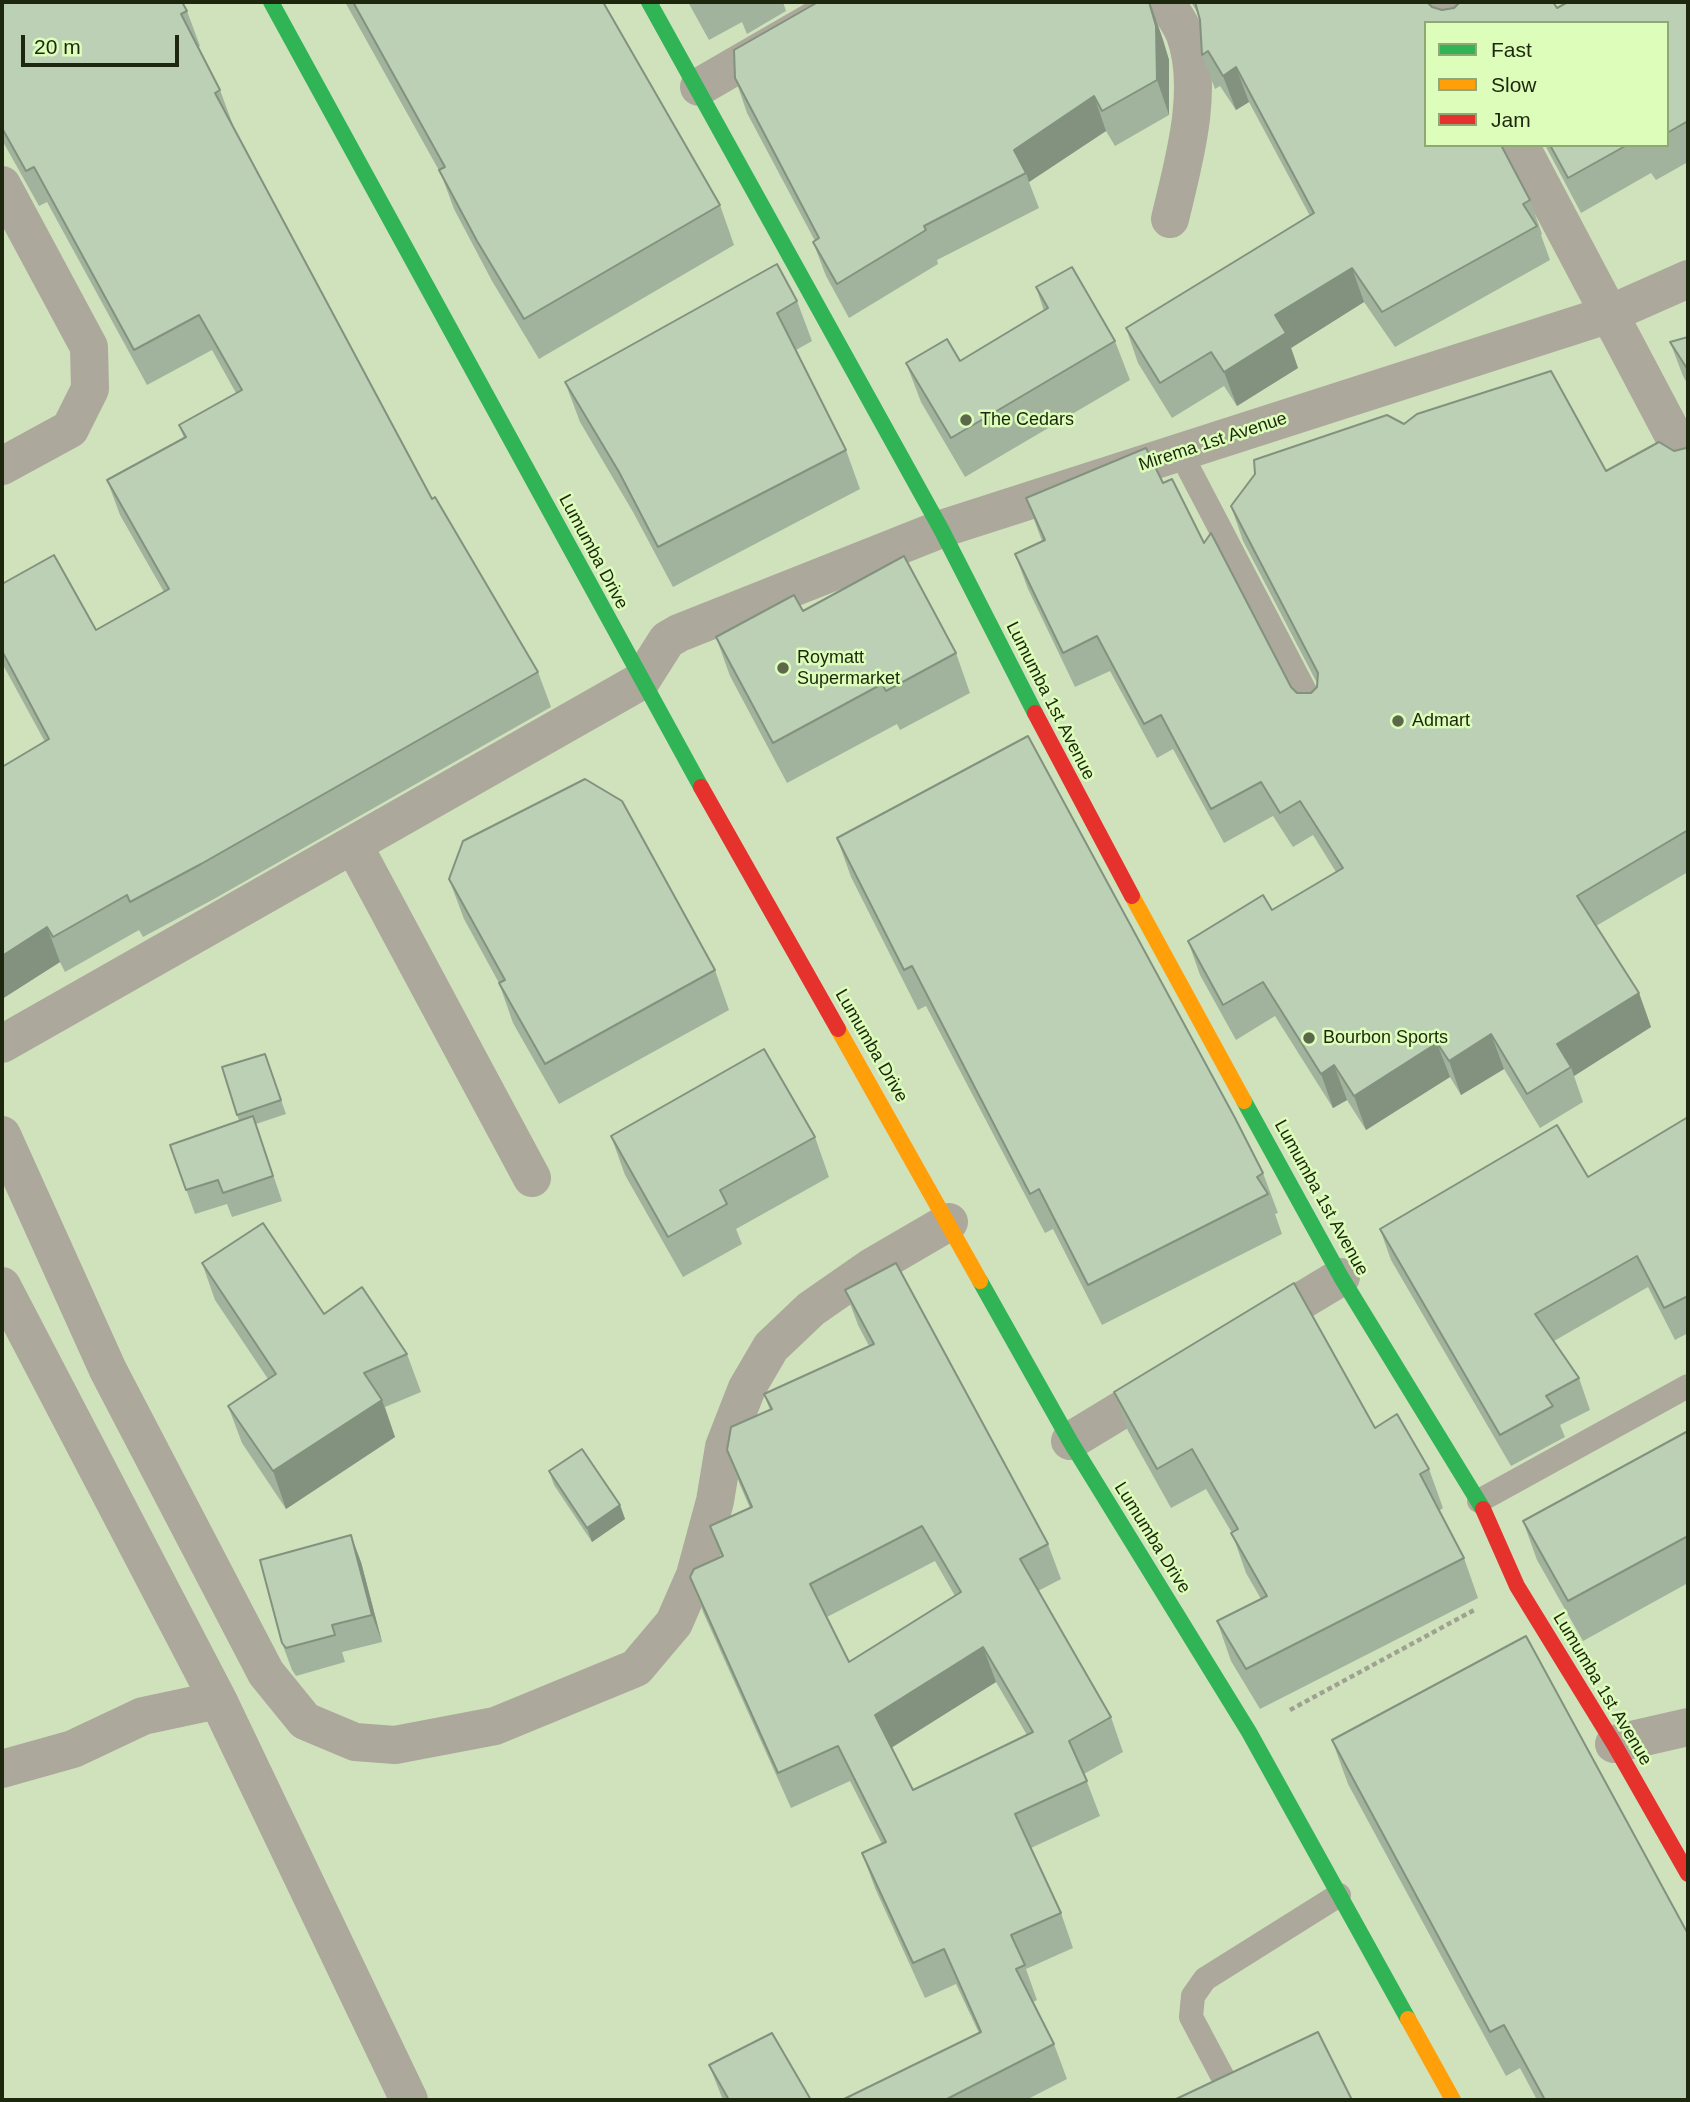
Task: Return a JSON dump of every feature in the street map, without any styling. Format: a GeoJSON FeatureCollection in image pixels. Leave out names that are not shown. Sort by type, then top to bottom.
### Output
{"type":"FeatureCollection","features":[{"type":"Feature","properties":{"kind":"street","name":"Lumumba Drive"},"geometry":{"type":"LineString","coordinates":[[271,2],[641,681],[949,1222],[1070,1441],[1249,1732],[1453,2100]]}},
{"type":"Feature","properties":{"kind":"street","name":"Lumumba 1st Avenue"},"geometry":{"type":"LineString","coordinates":[[649,2],[699,87],[941,529],[1070,783],[1341,1277],[1479,1501],[1517,1586],[1614,1744],[1688,1874]]}},
{"type":"Feature","properties":{"kind":"street"},"geometry":{"type":"LineString","coordinates":[[699,87],[846,2]]}},
{"type":"Feature","properties":{"kind":"street"},"geometry":{"type":"LineString","coordinates":[[1166,2],[1185,36],[1192,84],[1191,129],[1170,219]]}},
{"type":"Feature","properties":{"kind":"street"},"geometry":{"type":"LineString","coordinates":[[1446,2],[1455,21]]}},
{"type":"Feature","properties":{"kind":"street"},"geometry":{"type":"LineString","coordinates":[[1521,147],[1607,315],[1688,463]]}},
{"type":"Feature","properties":{"kind":"street"},"geometry":{"type":"LineString","coordinates":[[2,185],[89,347],[90,389],[70,429],[2,466]]}},
{"type":"Feature","properties":{"kind":"street","name":"Mirema 1st Avenue"},"geometry":{"type":"LineString","coordinates":[[641,681],[667,639],[941,529],[1607,315],[1688,279]]}},
{"type":"Feature","properties":{"kind":"street"},"geometry":{"type":"LineString","coordinates":[[2,1044],[641,681]]}},
{"type":"Feature","properties":{"kind":"street"},"geometry":{"type":"LineString","coordinates":[[354,846],[532,1178]]}},
{"type":"Feature","properties":{"kind":"street"},"geometry":{"type":"LineString","coordinates":[[2,1135],[108,1370],[266,1673],[305,1721],[355,1742],[395,1745],[495,1726],[636,1668],[674,1623],[695,1575],[715,1501],[724,1447],[747,1388],[771,1347],[811,1309],[870,1268],[949,1222]]}},
{"type":"Feature","properties":{"kind":"street"},"geometry":{"type":"LineString","coordinates":[[1223,1348],[1341,1277]]}},
{"type":"Feature","properties":{"kind":"street"},"geometry":{"type":"LineString","coordinates":[[2,1286],[218,1700],[409,2100]]}},
{"type":"Feature","properties":{"kind":"street"},"geometry":{"type":"LineString","coordinates":[[1070,1441],[1188,1369]]}},
{"type":"Feature","properties":{"kind":"street"},"geometry":{"type":"LineString","coordinates":[[2,1769],[73,1749],[143,1716],[218,1700]]}},
{"type":"Feature","properties":{"kind":"street"},"geometry":{"type":"LineString","coordinates":[[1614,1744],[1688,1727]]}},
{"type":"Feature","properties":{"kind":"lane"},"geometry":{"type":"LineString","coordinates":[[1180,453],[1317,714]]}},
{"type":"Feature","properties":{"kind":"lane"},"geometry":{"type":"LineString","coordinates":[[1479,1501],[1688,1386]]}},
{"type":"Feature","properties":{"kind":"lane"},"geometry":{"type":"LineString","coordinates":[[1235,2100],[1191,2017],[1193,1996],[1205,1979],[1339,1895]]}},
{"type":"Feature","properties":{"kind":"path"},"geometry":{"type":"LineString","coordinates":[[1249,1732],[1517,1586]]}},
{"type":"Feature","properties":{"kind":"building"},"geometry":{"type":"Polygon","coordinates":[[[2,2],[182,2],[187,11],[181,14],[220,90],[215,93],[432,499],[435,497],[538,672],[130,902],[127,895],[53,937],[47,927],[2,956],[2,767],[49,739],[2,651],[2,584],[54,555],[96,630],[169,589],[107,480],[186,437],[179,425],[242,390],[199,315],[134,350],[34,167],[26,171],[2,128],[2,2]]]}},
{"type":"Feature","properties":{"kind":"building"},"geometry":{"type":"Polygon","coordinates":[[[353,2],[603,2],[720,205],[524,319],[477,241],[439,170],[445,167],[353,2]]]}},
{"type":"Feature","properties":{"kind":"building"},"geometry":{"type":"Polygon","coordinates":[[[818,2],[1149,2],[1156,26],[1157,80],[1102,111],[1094,96],[1014,150],[1026,173],[924,226],[926,230],[837,284],[813,242],[819,238],[735,78],[734,50],[818,2]]]}},
{"type":"Feature","properties":{"kind":"building"},"geometry":{"type":"Polygon","coordinates":[[[1195,2],[1427,2],[1442,10],[1454,8],[1460,2],[1553,2],[1557,8],[1568,2],[1688,2],[1688,121],[1669,132],[1669,21],[1424,21],[1424,147],[1502,147],[1530,200],[1523,204],[1537,226],[1382,312],[1352,268],[1275,315],[1286,333],[1224,372],[1211,352],[1160,383],[1126,328],[1314,213],[1236,67],[1223,76],[1208,51],[1202,55],[1200,20],[1195,2]]]}},
{"type":"Feature","properties":{"kind":"building"},"geometry":{"type":"Polygon","coordinates":[[[1551,147],[1623,147],[1568,178],[1551,147]]]}},
{"type":"Feature","properties":{"kind":"building"},"geometry":{"type":"Polygon","coordinates":[[[777,264],[797,301],[777,313],[846,450],[658,547],[619,472],[565,382],[777,264]]]}},
{"type":"Feature","properties":{"kind":"building"},"geometry":{"type":"Polygon","coordinates":[[[1072,267],[1115,341],[951,438],[906,363],[947,339],[960,361],[1048,308],[1036,287],[1072,267]]]}},
{"type":"Feature","properties":{"kind":"building"},"geometry":{"type":"Polygon","coordinates":[[[1688,337],[1688,370],[1670,342],[1688,337]]]}},
{"type":"Feature","properties":{"kind":"building"},"geometry":{"type":"Polygon","coordinates":[[[1551,371],[1606,471],[1659,442],[1674,451],[1688,446],[1688,830],[1577,896],[1639,993],[1557,1044],[1571,1067],[1527,1094],[1491,1034],[1449,1061],[1437,1043],[1354,1096],[1334,1065],[1321,1074],[1263,982],[1223,1005],[1188,941],[1263,895],[1272,910],[1343,868],[1300,801],[1280,813],[1261,782],[1211,809],[1161,715],[1144,724],[1097,636],[1063,653],[1015,554],[1045,540],[1026,498],[1146,448],[1163,483],[1172,479],[1204,543],[1211,533],[1291,687],[1297,693],[1311,693],[1317,687],[1318,673],[1231,506],[1255,474],[1254,460],[1387,415],[1404,424],[1417,414],[1551,371]]]}},
{"type":"Feature","properties":{"kind":"building"},"geometry":{"type":"Polygon","coordinates":[[[904,556],[956,653],[886,691],[882,684],[773,743],[716,637],[794,595],[803,611],[904,556]]]}},
{"type":"Feature","properties":{"kind":"building"},"geometry":{"type":"Polygon","coordinates":[[[1028,736],[1235,1118],[1263,1173],[1257,1177],[1268,1194],[1088,1285],[1039,1189],[1030,1194],[912,966],[904,970],[837,838],[1028,736]]]}},
{"type":"Feature","properties":{"kind":"building"},"geometry":{"type":"Polygon","coordinates":[[[585,779],[622,801],[715,970],[545,1064],[499,983],[505,980],[449,879],[463,841],[585,779]]]}},
{"type":"Feature","properties":{"kind":"building"},"geometry":{"type":"Polygon","coordinates":[[[764,1049],[815,1137],[720,1190],[727,1204],[668,1237],[611,1136],[764,1049]]]}},
{"type":"Feature","properties":{"kind":"building"},"geometry":{"type":"Polygon","coordinates":[[[265,1054],[281,1100],[237,1115],[222,1067],[265,1054]]]}},
{"type":"Feature","properties":{"kind":"building"},"geometry":{"type":"Polygon","coordinates":[[[253,1116],[273,1176],[223,1193],[218,1180],[186,1190],[170,1145],[253,1116]]]}},
{"type":"Feature","properties":{"kind":"building"},"geometry":{"type":"Polygon","coordinates":[[[1688,1117],[1688,1296],[1664,1308],[1637,1256],[1535,1314],[1579,1378],[1546,1396],[1553,1406],[1500,1435],[1380,1229],[1557,1125],[1588,1177],[1688,1117]]]}},
{"type":"Feature","properties":{"kind":"building"},"geometry":{"type":"Polygon","coordinates":[[[263,1223],[324,1314],[362,1287],[407,1354],[364,1373],[382,1400],[273,1471],[228,1406],[276,1374],[202,1263],[263,1223]]]}},
{"type":"Feature","properties":{"kind":"building"},"geometry":{"type":"Polygon","coordinates":[[[896,1263],[1048,1544],[1020,1559],[1111,1717],[1069,1741],[1087,1781],[1015,1814],[1061,1913],[1011,1935],[1025,1965],[1016,1969],[1054,2044],[945,2100],[842,2100],[981,2032],[944,1949],[913,1963],[862,1853],[886,1842],[838,1746],[778,1773],[690,1577],[694,1569],[723,1556],[710,1526],[752,1507],[727,1450],[731,1427],[772,1409],[764,1394],[874,1344],[845,1290],[896,1263]],[[922,1526],[810,1584],[849,1662],[961,1592],[922,1526]],[[983,1647],[875,1715],[913,1790],[1033,1732],[983,1647]]]}},
{"type":"Feature","properties":{"kind":"building"},"geometry":{"type":"Polygon","coordinates":[[[1294,1283],[1375,1428],[1397,1414],[1429,1469],[1420,1474],[1464,1558],[1246,1669],[1217,1621],[1267,1596],[1231,1533],[1238,1529],[1192,1449],[1157,1469],[1114,1392],[1294,1283]]]}},
{"type":"Feature","properties":{"kind":"building"},"geometry":{"type":"Polygon","coordinates":[[[1688,1431],[1688,1536],[1568,1601],[1523,1521],[1688,1431]]]}},
{"type":"Feature","properties":{"kind":"building"},"geometry":{"type":"Polygon","coordinates":[[[582,1449],[620,1505],[587,1528],[549,1471],[582,1449]]]}},
{"type":"Feature","properties":{"kind":"building"},"geometry":{"type":"Polygon","coordinates":[[[351,1535],[372,1615],[332,1625],[335,1635],[286,1648],[282,1643],[260,1560],[351,1535]]]}},
{"type":"Feature","properties":{"kind":"building"},"geometry":{"type":"Polygon","coordinates":[[[1526,1636],[1688,1934],[1688,2100],[1545,2100],[1504,2025],[1490,2032],[1332,1740],[1526,1636]]]}},
{"type":"Feature","properties":{"kind":"building"},"geometry":{"type":"Polygon","coordinates":[[[1318,2032],[1352,2100],[1174,2100],[1318,2032]]]}},
{"type":"Feature","properties":{"kind":"building"},"geometry":{"type":"Polygon","coordinates":[[[772,2033],[811,2100],[729,2100],[709,2065],[772,2033]]]}},
{"type":"Feature","properties":{"kind":"traffic: fast"},"geometry":{"type":"LineString","coordinates":[[271,2],[701,787]]}},
{"type":"Feature","properties":{"kind":"traffic: fast"},"geometry":{"type":"LineString","coordinates":[[649,2],[941,529],[1035,713]]}},
{"type":"Feature","properties":{"kind":"traffic: fast"},"geometry":{"type":"LineString","coordinates":[[1244,1101],[1341,1277],[1483,1509]]}},
{"type":"Feature","properties":{"kind":"traffic: fast"},"geometry":{"type":"LineString","coordinates":[[980,1281],[1070,1441],[1249,1732],[1408,2019]]}},
{"type":"Feature","properties":{"kind":"traffic: slow"},"geometry":{"type":"LineString","coordinates":[[1132,896],[1244,1101]]}},
{"type":"Feature","properties":{"kind":"traffic: slow"},"geometry":{"type":"LineString","coordinates":[[838,1029],[980,1281]]}},
{"type":"Feature","properties":{"kind":"traffic: slow"},"geometry":{"type":"LineString","coordinates":[[1408,2019],[1453,2100]]}},
{"type":"Feature","properties":{"kind":"traffic: jam"},"geometry":{"type":"LineString","coordinates":[[1035,713],[1132,896]]}},
{"type":"Feature","properties":{"kind":"traffic: jam"},"geometry":{"type":"LineString","coordinates":[[701,787],[838,1029]]}},
{"type":"Feature","properties":{"kind":"traffic: jam"},"geometry":{"type":"LineString","coordinates":[[1483,1509],[1517,1586],[1614,1744],[1688,1874]]}},
{"type":"Feature","properties":{"kind":"place","name":"The Cedars"},"geometry":{"type":"Point","coordinates":[966,420]}},
{"type":"Feature","properties":{"kind":"place","name":"Roymatt Supermarket"},"geometry":{"type":"Point","coordinates":[783,668]}},
{"type":"Feature","properties":{"kind":"place","name":"Admart"},"geometry":{"type":"Point","coordinates":[1398,721]}},
{"type":"Feature","properties":{"kind":"place","name":"Bourbon Sports"},"geometry":{"type":"Point","coordinates":[1309,1038]}}]}
